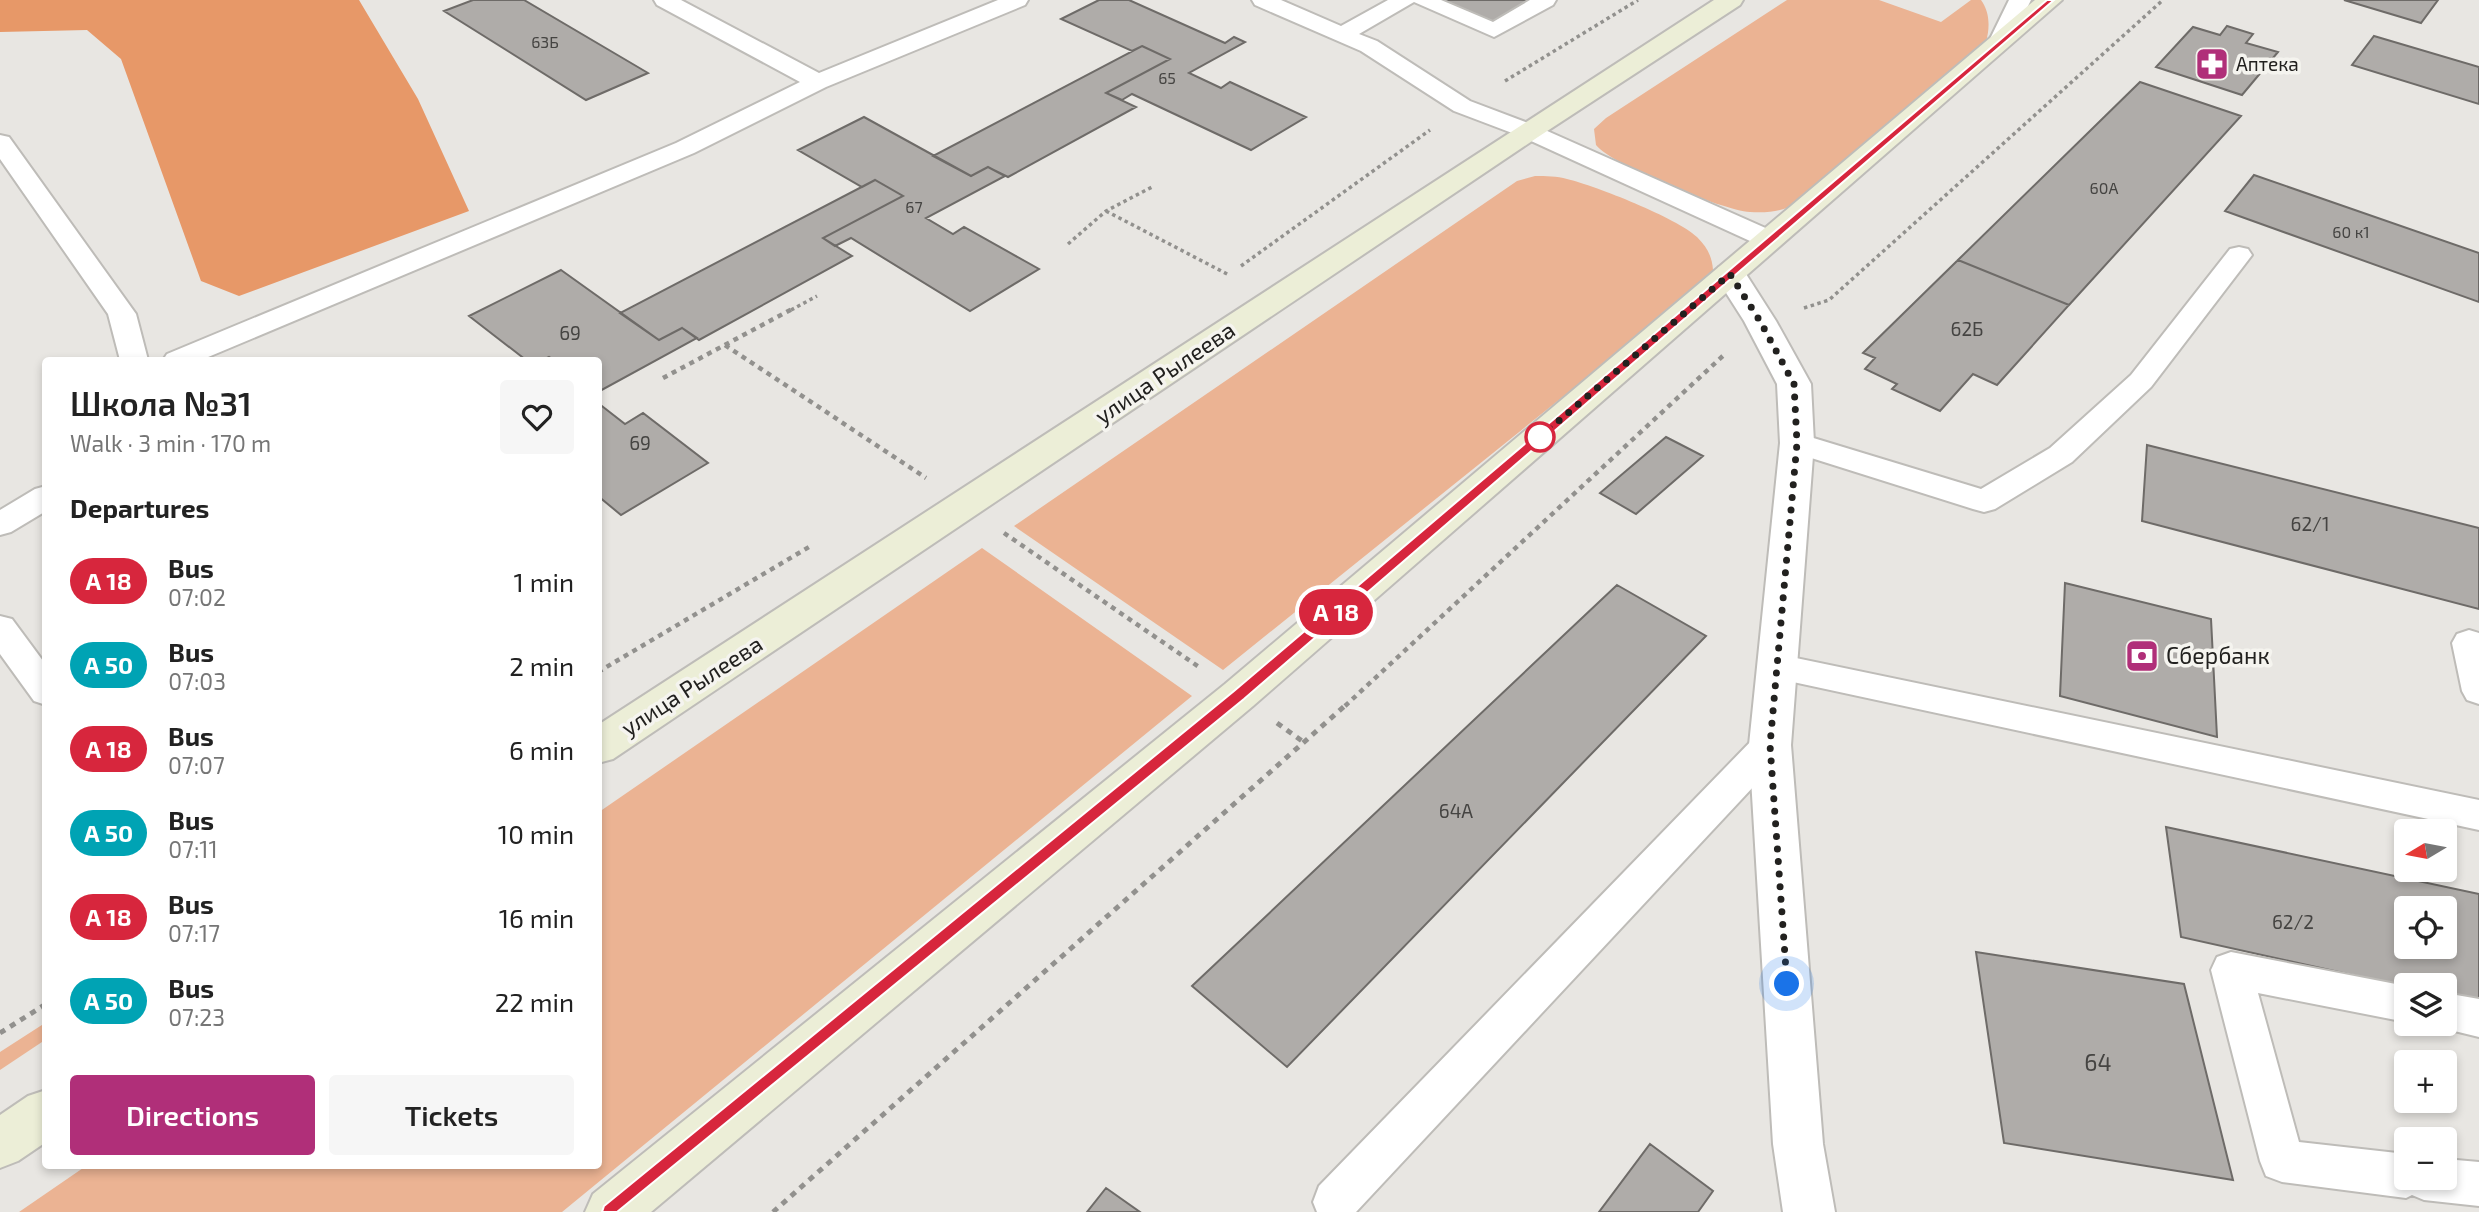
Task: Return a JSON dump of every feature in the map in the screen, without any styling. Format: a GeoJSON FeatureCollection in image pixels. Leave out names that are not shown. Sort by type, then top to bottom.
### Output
{"type":"FeatureCollection","features":[{"type":"Feature","properties":{"kind":"main road","name":"улица Рылеева"},"geometry":{"type":"LineString","coordinates":[[602,744],[1528,131],[1731,0]]}},
{"type":"Feature","properties":{"kind":"main road"},"geometry":{"type":"LineString","coordinates":[[611,1212],[1239,695],[2050,0]]}},
{"type":"Feature","properties":{"kind":"main road"},"geometry":{"type":"LineString","coordinates":[[0,1144],[42,1117]]}},
{"type":"Feature","properties":{"kind":"street"},"geometry":{"type":"LineString","coordinates":[[1730,274],[1760,321],[1794,384],[1797,443],[1770,745],[1798,1144],[1809,1212]]}},
{"type":"Feature","properties":{"kind":"lane"},"geometry":{"type":"LineString","coordinates":[[665,0],[818,82]]}},
{"type":"Feature","properties":{"kind":"lane"},"geometry":{"type":"LineString","coordinates":[[184,357],[685,148],[818,82],[1017,0]]}},
{"type":"Feature","properties":{"kind":"lane"},"geometry":{"type":"LineString","coordinates":[[1265,0],[1369,46],[1462,107],[1528,131],[1770,240]]}},
{"type":"Feature","properties":{"kind":"lane"},"geometry":{"type":"LineString","coordinates":[[1342,34],[1404,0]]}},
{"type":"Feature","properties":{"kind":"lane"},"geometry":{"type":"LineString","coordinates":[[1423,0],[1494,30],[1545,0]]}},
{"type":"Feature","properties":{"kind":"lane"},"geometry":{"type":"LineString","coordinates":[[2000,41],[2020,0]]}},
{"type":"Feature","properties":{"kind":"lane"},"geometry":{"type":"LineString","coordinates":[[0,142],[122,314],[133,357]]}},
{"type":"Feature","properties":{"kind":"lane"},"geometry":{"type":"LineString","coordinates":[[1797,443],[1984,501],[2061,455],[2141,381],[2239,255]]}},
{"type":"Feature","properties":{"kind":"lane"},"geometry":{"type":"LineString","coordinates":[[0,524],[42,499]]}},
{"type":"Feature","properties":{"kind":"lane"},"geometry":{"type":"LineString","coordinates":[[0,628],[42,686]]}},
{"type":"Feature","properties":{"kind":"lane"},"geometry":{"type":"LineString","coordinates":[[2469,643],[2479,691]]}},
{"type":"Feature","properties":{"kind":"lane"},"geometry":{"type":"LineString","coordinates":[[1777,667],[2479,815]]}},
{"type":"Feature","properties":{"kind":"lane"},"geometry":{"type":"LineString","coordinates":[[1335,1202],[1770,745]]}},
{"type":"Feature","properties":{"kind":"lane"},"geometry":{"type":"LineString","coordinates":[[2394,1002],[2231,970],[2282,1161],[2394,1175]]}},
{"type":"Feature","properties":{"kind":"lane"},"geometry":{"type":"LineString","coordinates":[[2457,1014],[2479,1018]]}},
{"type":"Feature","properties":{"kind":"lane"},"geometry":{"type":"LineString","coordinates":[[2457,1182],[2479,1184]]}},
{"type":"Feature","properties":{"kind":"path"},"geometry":{"type":"LineString","coordinates":[[1218,283],[1462,107],[1638,0]]}},
{"type":"Feature","properties":{"kind":"path"},"geometry":{"type":"LineString","coordinates":[[773,1212],[1305,743],[1760,321],[1829,300],[2163,0]]}},
{"type":"Feature","properties":{"kind":"path"},"geometry":{"type":"LineString","coordinates":[[1068,244],[1106,211],[1153,187]]}},
{"type":"Feature","properties":{"kind":"path"},"geometry":{"type":"LineString","coordinates":[[1106,211],[1229,275]]}},
{"type":"Feature","properties":{"kind":"path"},"geometry":{"type":"LineString","coordinates":[[663,378],[817,296]]}},
{"type":"Feature","properties":{"kind":"path"},"geometry":{"type":"LineString","coordinates":[[725,345],[926,478],[1305,743]]}},
{"type":"Feature","properties":{"kind":"path"},"geometry":{"type":"LineString","coordinates":[[915,485],[926,478]]}},
{"type":"Feature","properties":{"kind":"path"},"geometry":{"type":"LineString","coordinates":[[602,670],[809,547]]}},
{"type":"Feature","properties":{"kind":"path"},"geometry":{"type":"LineString","coordinates":[[0,1033],[42,1007]]}},
{"type":"Feature","properties":{"kind":"shaded area"},"geometry":{"type":"Polygon","coordinates":[[[0,0],[359,0],[418,99],[469,211],[239,296],[201,281],[121,59],[87,30],[0,32],[0,0]]]}},
{"type":"Feature","properties":{"kind":"shaded area"},"geometry":{"type":"Polygon","coordinates":[[[1787,0],[1879,0],[1941,22],[1971,0],[1981,0],[1988,15],[1989,26],[1986,42],[1817,194],[1785,209],[1750,212],[1717,204],[1645,175],[1606,154],[1596,145],[1594,129],[1606,118],[1787,0]]]}},
{"type":"Feature","properties":{"kind":"shaded area"},"geometry":{"type":"Polygon","coordinates":[[[1535,176],[1559,177],[1580,183],[1616,195],[1672,221],[1687,229],[1704,244],[1713,270],[1702,285],[1223,670],[1014,526],[1517,181],[1535,176]]]}},
{"type":"Feature","properties":{"kind":"shaded area"},"geometry":{"type":"Polygon","coordinates":[[[982,548],[1192,696],[562,1212],[19,1212],[82,1169],[602,1169],[602,810],[982,548]]]}},
{"type":"Feature","properties":{"kind":"shaded area"},"geometry":{"type":"Polygon","coordinates":[[[42,1025],[42,1042],[0,1070],[0,1052],[42,1025]]]}},
{"type":"Feature","properties":{"kind":"building"},"geometry":{"type":"Polygon","coordinates":[[[473,0],[524,0],[648,73],[586,100],[444,11],[473,0]]]}},
{"type":"Feature","properties":{"kind":"building"},"geometry":{"type":"Polygon","coordinates":[[[1099,0],[1129,0],[1225,43],[1234,37],[1245,42],[1189,73],[1221,88],[1230,82],[1306,117],[1251,150],[1132,94],[1122,100],[1106,93],[1170,59],[1142,46],[1132,51],[1061,19],[1099,0]]]}},
{"type":"Feature","properties":{"kind":"building"},"geometry":{"type":"Polygon","coordinates":[[[1444,0],[1531,0],[1489,25],[1438,4],[1444,0]]]}},
{"type":"Feature","properties":{"kind":"building"},"geometry":{"type":"Polygon","coordinates":[[[2344,0],[2438,0],[2421,23],[2344,0]]]}},
{"type":"Feature","properties":{"kind":"building"},"geometry":{"type":"Polygon","coordinates":[[[2227,26],[2253,34],[2246,43],[2278,52],[2242,95],[2156,67],[2193,27],[2220,35],[2227,26]]]}},
{"type":"Feature","properties":{"kind":"building"},"geometry":{"type":"Polygon","coordinates":[[[2374,36],[2479,67],[2479,104],[2352,65],[2374,36]]]}},
{"type":"Feature","properties":{"kind":"building"},"geometry":{"type":"Polygon","coordinates":[[[1142,46],[1170,59],[1106,93],[1136,107],[1008,177],[988,167],[971,176],[933,156],[1142,46]]]}},
{"type":"Feature","properties":{"kind":"building"},"geometry":{"type":"Polygon","coordinates":[[[2140,82],[2241,116],[2069,305],[1958,260],[2140,82]]]}},
{"type":"Feature","properties":{"kind":"building"},"geometry":{"type":"Polygon","coordinates":[[[864,117],[971,176],[988,167],[1005,176],[926,218],[953,234],[964,227],[1039,269],[970,311],[851,238],[835,246],[823,238],[903,196],[875,180],[862,187],[798,150],[864,117]]]}},
{"type":"Feature","properties":{"kind":"building"},"geometry":{"type":"Polygon","coordinates":[[[2254,175],[2479,253],[2479,302],[2225,211],[2254,175]]]}},
{"type":"Feature","properties":{"kind":"building"},"geometry":{"type":"Polygon","coordinates":[[[875,180],[903,196],[823,238],[852,256],[699,340],[682,328],[659,340],[620,313],[875,180]]]}},
{"type":"Feature","properties":{"kind":"building"},"geometry":{"type":"Polygon","coordinates":[[[1958,260],[2069,305],[1997,385],[1973,374],[1940,411],[1892,389],[1897,384],[1865,369],[1875,358],[1863,353],[1958,260]]]}},
{"type":"Feature","properties":{"kind":"building"},"geometry":{"type":"Polygon","coordinates":[[[561,270],[659,340],[682,328],[697,338],[602,390],[602,357],[522,357],[469,316],[561,270]]]}},
{"type":"Feature","properties":{"kind":"building"},"geometry":{"type":"Polygon","coordinates":[[[602,406],[625,424],[643,413],[708,463],[621,515],[602,499],[602,406]]]}},
{"type":"Feature","properties":{"kind":"building"},"geometry":{"type":"Polygon","coordinates":[[[1666,437],[1703,456],[1636,514],[1600,493],[1666,437]]]}},
{"type":"Feature","properties":{"kind":"building"},"geometry":{"type":"Polygon","coordinates":[[[2147,445],[2479,528],[2479,609],[2142,521],[2147,445]]]}},
{"type":"Feature","properties":{"kind":"building"},"geometry":{"type":"Polygon","coordinates":[[[2065,583],[2211,619],[2217,737],[2060,696],[2065,583]]]}},
{"type":"Feature","properties":{"kind":"building"},"geometry":{"type":"Polygon","coordinates":[[[1617,585],[1706,636],[1287,1067],[1192,986],[1617,585]]]}},
{"type":"Feature","properties":{"kind":"building"},"geometry":{"type":"Polygon","coordinates":[[[2166,827],[2394,876],[2394,882],[2423,882],[2479,894],[2479,1003],[2457,998],[2457,973],[2394,973],[2394,984],[2181,937],[2166,827]]]}},
{"type":"Feature","properties":{"kind":"building"},"geometry":{"type":"Polygon","coordinates":[[[1976,952],[2184,984],[2233,1180],[2004,1143],[1976,952]]]}},
{"type":"Feature","properties":{"kind":"building"},"geometry":{"type":"Polygon","coordinates":[[[1650,1144],[1713,1191],[1698,1212],[1599,1212],[1650,1144]]]}},
{"type":"Feature","properties":{"kind":"building"},"geometry":{"type":"Polygon","coordinates":[[[1106,1188],[1140,1212],[1087,1212],[1106,1188]]]}},
{"type":"Feature","properties":{"kind":"bus line"},"geometry":{"type":"LineString","coordinates":[[611,1212],[1239,695],[2050,0]]}},
{"type":"Feature","properties":{"kind":"place","name":"Аптека"},"geometry":{"type":"Point","coordinates":[2212,64]}},
{"type":"Feature","properties":{"kind":"place","name":"Сбербанк"},"geometry":{"type":"Point","coordinates":[2142,656]}},
{"type":"Feature","properties":{"kind":"route"},"geometry":{"type":"LineString","coordinates":[[1540,437],[1730,274],[1760,321],[1794,384],[1797,443],[1770,745],[1787,984]]}}]}
